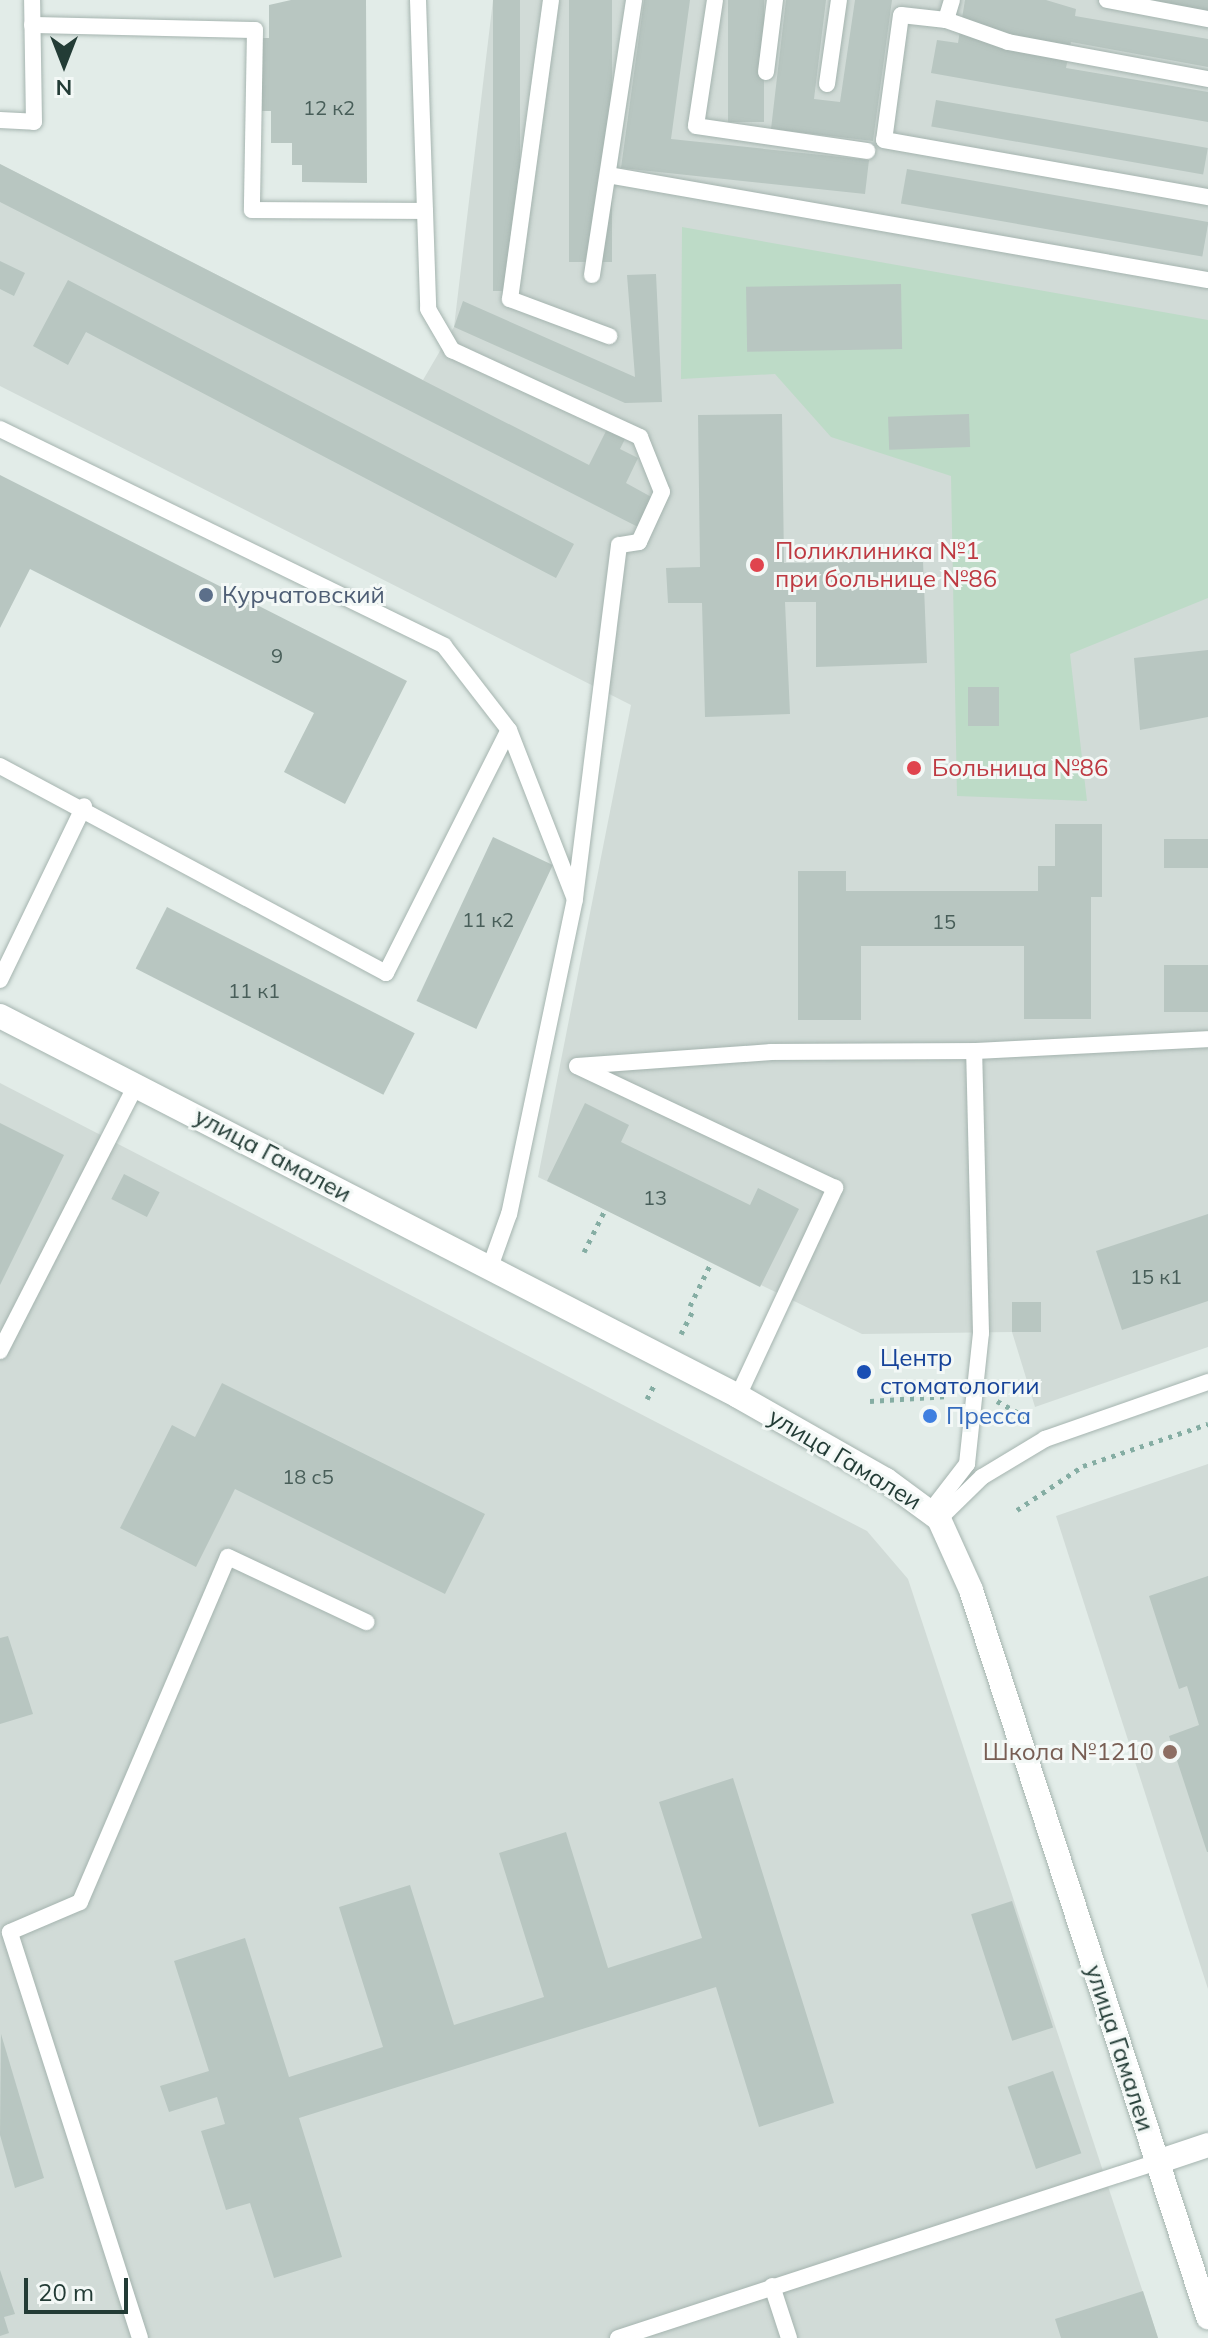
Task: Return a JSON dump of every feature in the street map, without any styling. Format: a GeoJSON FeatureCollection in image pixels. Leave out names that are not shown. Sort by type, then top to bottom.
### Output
{"type":"FeatureCollection","features":[{"type":"Feature","properties":{"kind":"street","name":"улица Гамалеи"},"geometry":{"type":"LineString","coordinates":[[0,1016],[738,1396],[934,1516],[976,1605],[1208,2317]]}},
{"type":"Feature","properties":{"kind":"street"},"geometry":{"type":"LineString","coordinates":[[1157,2162],[1208,2145]]}},
{"type":"Feature","properties":{"kind":"lane"},"geometry":{"type":"LineString","coordinates":[[0,120],[34,122],[32,0]]}},
{"type":"Feature","properties":{"kind":"lane"},"geometry":{"type":"LineString","coordinates":[[418,0],[428,309],[452,350],[640,437],[662,492],[639,542],[619,545],[575,899],[509,1214],[489,1270]]}},
{"type":"Feature","properties":{"kind":"lane"},"geometry":{"type":"LineString","coordinates":[[551,0],[510,299],[609,336]]}},
{"type":"Feature","properties":{"kind":"lane"},"geometry":{"type":"LineString","coordinates":[[592,275],[634,0]]}},
{"type":"Feature","properties":{"kind":"lane"},"geometry":{"type":"LineString","coordinates":[[715,0],[696,126],[867,151]]}},
{"type":"Feature","properties":{"kind":"lane"},"geometry":{"type":"LineString","coordinates":[[766,72],[775,0]]}},
{"type":"Feature","properties":{"kind":"lane"},"geometry":{"type":"LineString","coordinates":[[827,84],[839,0]]}},
{"type":"Feature","properties":{"kind":"lane"},"geometry":{"type":"LineString","coordinates":[[946,20],[952,0]]}},
{"type":"Feature","properties":{"kind":"lane"},"geometry":{"type":"LineString","coordinates":[[1107,0],[1208,19]]}},
{"type":"Feature","properties":{"kind":"lane"},"geometry":{"type":"LineString","coordinates":[[1208,79],[1008,42],[946,20],[901,15],[884,140],[1208,197]]}},
{"type":"Feature","properties":{"kind":"lane"},"geometry":{"type":"LineString","coordinates":[[32,25],[255,30],[252,210],[425,211]]}},
{"type":"Feature","properties":{"kind":"lane"},"geometry":{"type":"LineString","coordinates":[[608,175],[1208,280]]}},
{"type":"Feature","properties":{"kind":"lane"},"geometry":{"type":"LineString","coordinates":[[0,429],[444,646],[509,730],[575,899]]}},
{"type":"Feature","properties":{"kind":"lane"},"geometry":{"type":"LineString","coordinates":[[0,766],[84,806],[386,973],[509,730]]}},
{"type":"Feature","properties":{"kind":"lane"},"geometry":{"type":"LineString","coordinates":[[0,980],[84,806]]}},
{"type":"Feature","properties":{"kind":"lane"},"geometry":{"type":"LineString","coordinates":[[738,1396],[835,1188],[577,1066],[771,1052],[974,1051],[1208,1039]]}},
{"type":"Feature","properties":{"kind":"lane"},"geometry":{"type":"LineString","coordinates":[[934,1516],[967,1464],[981,1333],[974,1051]]}},
{"type":"Feature","properties":{"kind":"lane"},"geometry":{"type":"LineString","coordinates":[[0,1351],[136,1085]]}},
{"type":"Feature","properties":{"kind":"lane"},"geometry":{"type":"LineString","coordinates":[[934,1516],[982,1477],[1045,1439],[1208,1382]]}},
{"type":"Feature","properties":{"kind":"lane"},"geometry":{"type":"LineString","coordinates":[[140,2338],[10,1932],[80,1902],[228,1557],[366,1622]]}},
{"type":"Feature","properties":{"kind":"lane"},"geometry":{"type":"LineString","coordinates":[[618,2338],[1157,2162]]}},
{"type":"Feature","properties":{"kind":"lane"},"geometry":{"type":"LineString","coordinates":[[772,2286],[789,2338]]}},
{"type":"Feature","properties":{"kind":"path"},"geometry":{"type":"LineString","coordinates":[[584,1252],[605,1210]]}},
{"type":"Feature","properties":{"kind":"path"},"geometry":{"type":"LineString","coordinates":[[690,1306],[711,1263]]}},
{"type":"Feature","properties":{"kind":"path"},"geometry":{"type":"LineString","coordinates":[[1017,1510],[1083,1466],[1208,1424]]}},
{"type":"Feature","properties":{"kind":"shaded area","name":"Больница №86"},"geometry":{"type":"Polygon","coordinates":[[[493,0],[1208,0],[1208,1347],[1035,1407],[1012,1332],[862,1334],[538,1177],[631,705],[0,386],[0,164],[423,380],[454,327],[493,0]]]}},
{"type":"Feature","properties":{"kind":"shaded area"},"geometry":{"type":"Polygon","coordinates":[[[0,1083],[867,1531],[908,1579],[1158,2338],[0,2338],[0,1083]]]}},
{"type":"Feature","properties":{"kind":"shaded area","name":"Школа №1210"},"geometry":{"type":"Polygon","coordinates":[[[1208,1464],[1208,1989],[1056,1516],[1208,1464]]]}},
{"type":"Feature","properties":{"kind":"green space"},"geometry":{"type":"Polygon","coordinates":[[[682,227],[1208,320],[1208,598],[1070,654],[1087,801],[957,796],[951,476],[831,437],[775,374],[681,379],[682,227]]]}},
{"type":"Feature","properties":{"kind":"building"},"geometry":{"type":"Polygon","coordinates":[[[291,0],[366,0],[367,183],[302,182],[302,165],[292,165],[292,143],[271,143],[271,111],[262,111],[262,38],[269,38],[269,5],[291,0]]]}},
{"type":"Feature","properties":{"kind":"building"},"geometry":{"type":"Polygon","coordinates":[[[493,0],[520,0],[520,291],[493,291],[493,0]]]}},
{"type":"Feature","properties":{"kind":"building"},"geometry":{"type":"Polygon","coordinates":[[[569,0],[612,0],[612,262],[569,262],[569,0]]]}},
{"type":"Feature","properties":{"kind":"building"},"geometry":{"type":"Polygon","coordinates":[[[644,0],[690,0],[671,139],[869,160],[865,194],[621,168],[644,0]]]}},
{"type":"Feature","properties":{"kind":"building"},"geometry":{"type":"Polygon","coordinates":[[[728,0],[764,0],[764,122],[728,122],[728,0]]]}},
{"type":"Feature","properties":{"kind":"building"},"geometry":{"type":"Polygon","coordinates":[[[786,0],[826,0],[814,99],[840,102],[855,0],[892,0],[873,141],[771,129],[786,0]]]}},
{"type":"Feature","properties":{"kind":"building"},"geometry":{"type":"Polygon","coordinates":[[[965,0],[1046,0],[1076,9],[1075,16],[1208,39],[1208,67],[1071,42],[1066,68],[1208,92],[1208,122],[931,73],[937,40],[958,43],[965,0]]]}},
{"type":"Feature","properties":{"kind":"building"},"geometry":{"type":"Polygon","coordinates":[[[1147,0],[1208,0],[1208,13],[1147,0]]]}},
{"type":"Feature","properties":{"kind":"building"},"geometry":{"type":"Polygon","coordinates":[[[936,100],[1208,148],[1203,175],[931,127],[936,100]]]}},
{"type":"Feature","properties":{"kind":"building"},"geometry":{"type":"Polygon","coordinates":[[[0,164],[589,465],[610,423],[628,433],[620,449],[638,458],[626,483],[655,499],[640,528],[0,202],[0,164]]]}},
{"type":"Feature","properties":{"kind":"building"},"geometry":{"type":"Polygon","coordinates":[[[907,169],[1208,222],[1202,257],[901,203],[907,169]]]}},
{"type":"Feature","properties":{"kind":"building"},"geometry":{"type":"Polygon","coordinates":[[[0,261],[25,273],[14,296],[0,289],[0,261]]]}},
{"type":"Feature","properties":{"kind":"building"},"geometry":{"type":"Polygon","coordinates":[[[656,274],[662,402],[625,403],[454,327],[463,301],[635,377],[627,275],[656,274]]]}},
{"type":"Feature","properties":{"kind":"building"},"geometry":{"type":"Polygon","coordinates":[[[68,280],[574,544],[556,578],[86,332],[68,365],[33,346],[68,280]]]}},
{"type":"Feature","properties":{"kind":"building"},"geometry":{"type":"Polygon","coordinates":[[[901,284],[902,349],[747,352],[746,287],[901,284]]]}},
{"type":"Feature","properties":{"kind":"building","name":"Поликлиника №1 при больнице №86"},"geometry":{"type":"Polygon","coordinates":[[[782,414],[784,563],[923,561],[927,663],[816,667],[816,602],[785,602],[790,714],[705,717],[702,603],[668,603],[666,568],[700,567],[698,415],[782,414]]]}},
{"type":"Feature","properties":{"kind":"building"},"geometry":{"type":"Polygon","coordinates":[[[969,414],[970,447],[889,450],[888,417],[969,414]]]}},
{"type":"Feature","properties":{"kind":"building"},"geometry":{"type":"Polygon","coordinates":[[[0,475],[407,681],[345,804],[284,772],[314,713],[30,569],[0,628],[0,475]]]}},
{"type":"Feature","properties":{"kind":"building"},"geometry":{"type":"Polygon","coordinates":[[[1208,650],[1208,717],[1140,730],[1134,658],[1208,650]]]}},
{"type":"Feature","properties":{"kind":"building"},"geometry":{"type":"Polygon","coordinates":[[[968,687],[999,687],[999,726],[968,726],[968,687]]]}},
{"type":"Feature","properties":{"kind":"building"},"geometry":{"type":"Polygon","coordinates":[[[1055,824],[1102,824],[1102,897],[1091,897],[1091,1019],[1024,1019],[1024,946],[861,946],[861,1020],[798,1020],[798,871],[846,871],[846,891],[1038,891],[1038,866],[1055,866],[1055,824]]]}},
{"type":"Feature","properties":{"kind":"building"},"geometry":{"type":"Polygon","coordinates":[[[493,837],[553,865],[476,1029],[417,1001],[493,837]]]}},
{"type":"Feature","properties":{"kind":"building"},"geometry":{"type":"Polygon","coordinates":[[[1164,839],[1208,839],[1208,868],[1164,868],[1164,839]]]}},
{"type":"Feature","properties":{"kind":"building"},"geometry":{"type":"Polygon","coordinates":[[[167,907],[415,1033],[383,1095],[136,968],[167,907]]]}},
{"type":"Feature","properties":{"kind":"building"},"geometry":{"type":"Polygon","coordinates":[[[1164,965],[1208,965],[1208,1012],[1164,1012],[1164,965]]]}},
{"type":"Feature","properties":{"kind":"building"},"geometry":{"type":"Polygon","coordinates":[[[585,1103],[629,1125],[621,1142],[750,1205],[758,1188],[799,1209],[760,1287],[547,1181],[585,1103]]]}},
{"type":"Feature","properties":{"kind":"building"},"geometry":{"type":"Polygon","coordinates":[[[0,1123],[64,1155],[0,1285],[0,1123]]]}},
{"type":"Feature","properties":{"kind":"building"},"geometry":{"type":"Polygon","coordinates":[[[124,1174],[160,1192],[147,1217],[111,1199],[124,1174]]]}},
{"type":"Feature","properties":{"kind":"building"},"geometry":{"type":"Polygon","coordinates":[[[1208,1214],[1208,1301],[1122,1330],[1096,1251],[1208,1214]]]}},
{"type":"Feature","properties":{"kind":"building"},"geometry":{"type":"Polygon","coordinates":[[[1012,1302],[1041,1302],[1041,1332],[1012,1332],[1012,1302]]]}},
{"type":"Feature","properties":{"kind":"building"},"geometry":{"type":"Polygon","coordinates":[[[222,1383],[485,1514],[445,1594],[235,1489],[196,1567],[120,1528],[172,1425],[195,1437],[222,1383]]]}},
{"type":"Feature","properties":{"kind":"building"},"geometry":{"type":"Polygon","coordinates":[[[1208,1576],[1207,1852],[1169,1736],[1199,1725],[1187,1686],[1179,1689],[1149,1596],[1208,1576]]]}},
{"type":"Feature","properties":{"kind":"building"},"geometry":{"type":"Polygon","coordinates":[[[8,1636],[33,1714],[0,1724],[0,1638],[8,1636]]]}},
{"type":"Feature","properties":{"kind":"building"},"geometry":{"type":"Polygon","coordinates":[[[733,1778],[834,2103],[759,2127],[716,1987],[299,2118],[342,2257],[274,2278],[250,2203],[226,2210],[201,2131],[225,2124],[217,2097],[169,2112],[160,2086],[209,2071],[174,1961],[245,1938],[289,2077],[383,2047],[339,1907],[410,1885],[454,2025],[544,1997],[499,1853],[566,1832],[608,1968],[702,1938],[659,1802],[733,1778]]]}},
{"type":"Feature","properties":{"kind":"building"},"geometry":{"type":"Polygon","coordinates":[[[1012,1901],[1053,2027],[1012,2041],[971,1914],[1012,1901]]]}},
{"type":"Feature","properties":{"kind":"building"},"geometry":{"type":"Polygon","coordinates":[[[1,2034],[44,2178],[15,2188],[0,2135],[1,2034]]]}},
{"type":"Feature","properties":{"kind":"building"},"geometry":{"type":"Polygon","coordinates":[[[1053,2071],[1081,2153],[1036,2169],[1008,2087],[1053,2071]]]}},
{"type":"Feature","properties":{"kind":"building"},"geometry":{"type":"Polygon","coordinates":[[[0,2270],[15,2314],[4,2317],[9,2333],[0,2336],[0,2270]]]}},
{"type":"Feature","properties":{"kind":"building"},"geometry":{"type":"Polygon","coordinates":[[[1143,2291],[1158,2338],[1061,2338],[1055,2319],[1143,2291]]]}},
{"type":"Feature","properties":{"kind":"place","name":"Поликлиника №1 при больнице №86"},"geometry":{"type":"Point","coordinates":[757,565]}},
{"type":"Feature","properties":{"kind":"place","name":"Курчатовский"},"geometry":{"type":"Point","coordinates":[206,595]}},
{"type":"Feature","properties":{"kind":"place","name":"Больница №86"},"geometry":{"type":"Point","coordinates":[914,768]}},
{"type":"Feature","properties":{"kind":"place","name":"Центр стоматологии"},"geometry":{"type":"Point","coordinates":[864,1372]}},
{"type":"Feature","properties":{"kind":"place","name":"Пресса"},"geometry":{"type":"Point","coordinates":[930,1416]}},
{"type":"Feature","properties":{"kind":"place","name":"Школа №1210"},"geometry":{"type":"Point","coordinates":[1170,1752]}}]}
